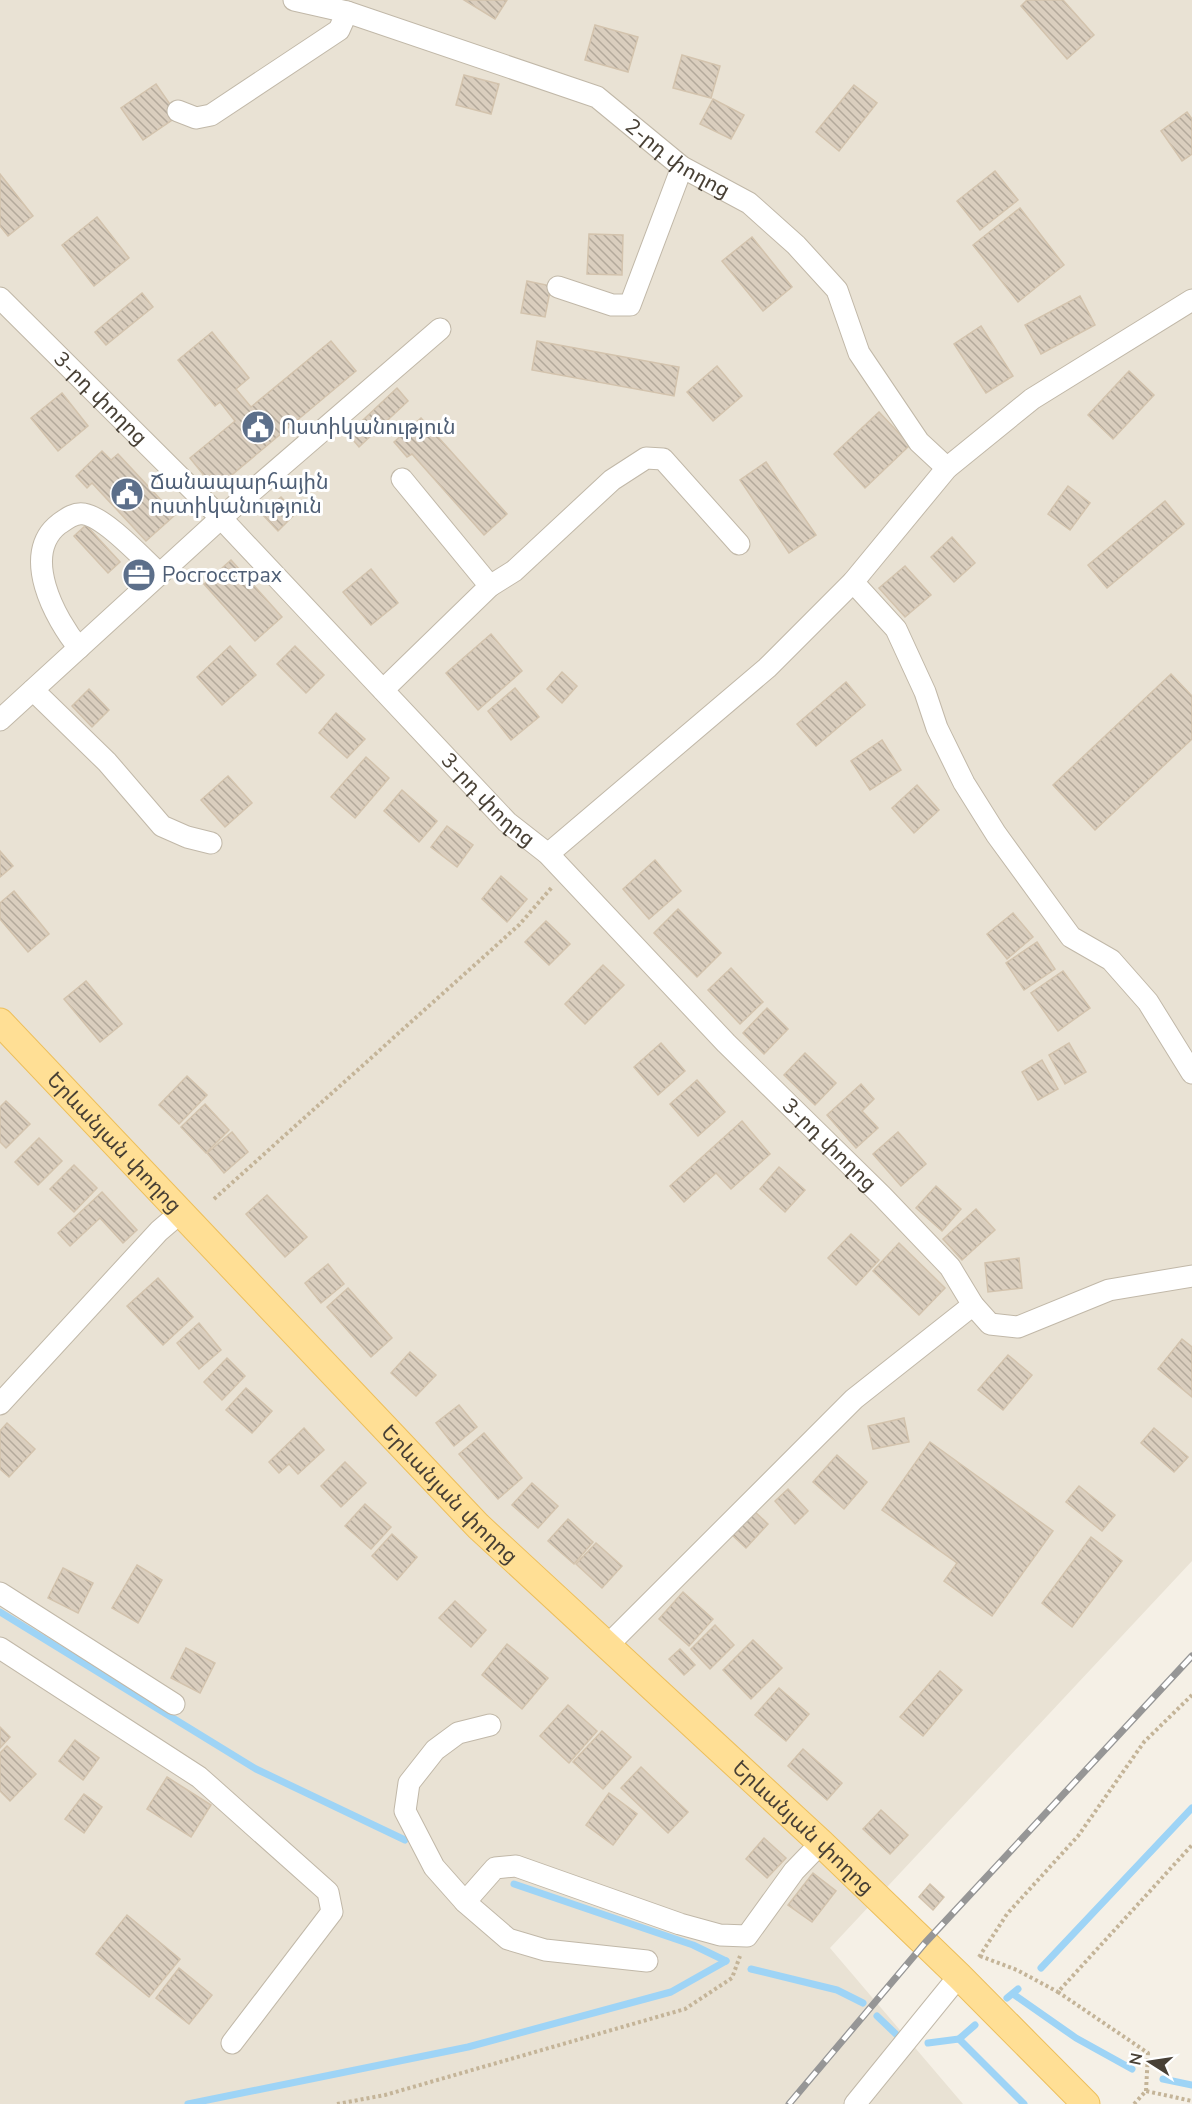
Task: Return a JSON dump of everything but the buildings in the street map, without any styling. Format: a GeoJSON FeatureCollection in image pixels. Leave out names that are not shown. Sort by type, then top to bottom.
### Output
{"type":"FeatureCollection","features":[{"type":"Feature","properties":{"kind":"main road","name":"Երևանյան փողոց"},"geometry":{"type":"LineString","coordinates":[[0,1022],[478,1526],[606,1647],[821,1843],[959,1976],[1086,2104]]}},
{"type":"Feature","properties":{"kind":"street","name":"2-րդ փողոց"},"geometry":{"type":"LineString","coordinates":[[294,0],[347,12],[597,97],[682,167],[749,203],[796,245],[837,290],[859,353],[919,442],[947,468]]}},
{"type":"Feature","properties":{"kind":"street"},"geometry":{"type":"LineString","coordinates":[[178,111],[196,118],[211,115],[339,30],[347,12]]}},
{"type":"Feature","properties":{"kind":"street"},"geometry":{"type":"LineString","coordinates":[[558,287],[612,305],[630,305],[682,167]]}},
{"type":"Feature","properties":{"kind":"street","name":"3-րդ փողոց"},"geometry":{"type":"LineString","coordinates":[[0,298],[220,518],[507,822],[565,872],[726,1042],[951,1267],[973,1305],[990,1324],[1018,1327],[1109,1290],[1192,1276]]}},
{"type":"Feature","properties":{"kind":"street"},"geometry":{"type":"LineString","coordinates":[[548,855],[767,668],[853,582],[947,468],[1032,399],[1192,300]]}},
{"type":"Feature","properties":{"kind":"street"},"geometry":{"type":"LineString","coordinates":[[0,720],[220,518],[440,329]]}},
{"type":"Feature","properties":{"kind":"street"},"geometry":{"type":"LineString","coordinates":[[383,690],[490,586],[514,572],[612,480],[646,458],[663,459],[740,544]]}},
{"type":"Feature","properties":{"kind":"street"},"geometry":{"type":"LineString","coordinates":[[402,479],[490,586]]}},
{"type":"Feature","properties":{"kind":"street"},"geometry":{"type":"LineString","coordinates":[[79,648],[67,634],[49,598],[41,563],[45,543],[55,528],[69,516],[83,514],[99,520],[160,574]]}},
{"type":"Feature","properties":{"kind":"street"},"geometry":{"type":"LineString","coordinates":[[853,582],[896,629],[925,692],[937,728],[964,783],[996,834],[1071,937],[1111,960],[1148,1002],[1192,1073]]}},
{"type":"Feature","properties":{"kind":"street"},"geometry":{"type":"LineString","coordinates":[[33,690],[107,762],[162,826],[211,843]]}},
{"type":"Feature","properties":{"kind":"street"},"geometry":{"type":"LineString","coordinates":[[0,1404],[159,1231],[180,1213]]}},
{"type":"Feature","properties":{"kind":"street"},"geometry":{"type":"LineString","coordinates":[[606,1647],[854,1399],[973,1305]]}},
{"type":"Feature","properties":{"kind":"street"},"geometry":{"type":"LineString","coordinates":[[0,1593],[174,1704]]}},
{"type":"Feature","properties":{"kind":"street"},"geometry":{"type":"LineString","coordinates":[[0,1648],[199,1777],[328,1892],[332,1912],[232,2043]]}},
{"type":"Feature","properties":{"kind":"street"},"geometry":{"type":"LineString","coordinates":[[490,1725],[458,1733],[435,1750],[409,1783],[405,1811],[434,1867],[465,1902],[508,1939],[545,1950],[647,1961]]}},
{"type":"Feature","properties":{"kind":"street"},"geometry":{"type":"LineString","coordinates":[[465,1902],[495,1868],[516,1866],[680,1924],[720,1935],[747,1936],[794,1871],[821,1843]]}},
{"type":"Feature","properties":{"kind":"street"},"geometry":{"type":"LineString","coordinates":[[855,2104],[959,1976]]}},
{"type":"Feature","properties":{"kind":"path"},"geometry":{"type":"LineString","coordinates":[[214,1199],[519,925],[565,872]]}},
{"type":"Feature","properties":{"kind":"path"},"geometry":{"type":"LineString","coordinates":[[959,1976],[979,1957],[1007,1914],[1078,1836],[1144,1742],[1192,1695]]}},
{"type":"Feature","properties":{"kind":"path"},"geometry":{"type":"LineString","coordinates":[[1058,1992],[1192,1845]]}},
{"type":"Feature","properties":{"kind":"path"},"geometry":{"type":"LineString","coordinates":[[337,2104],[385,2095],[685,2009],[732,1978],[747,1936]]}},
{"type":"Feature","properties":{"kind":"path"},"geometry":{"type":"LineString","coordinates":[[979,1957],[1017,1970],[1058,1992],[1148,2053],[1146,2091],[1134,2104]]}},
{"type":"Feature","properties":{"kind":"path"},"geometry":{"type":"LineString","coordinates":[[1146,2091],[1192,2101]]}},
{"type":"Feature","properties":{"kind":"shaded area"},"geometry":{"type":"Polygon","coordinates":[[[0,0],[1192,0],[1192,1561],[830,1948],[963,2104],[0,2104],[0,0]]]}},
{"type":"Feature","properties":{"kind":"waterway"},"geometry":{"type":"LineString","coordinates":[[0,1612],[256,1769],[405,1840]]}},
{"type":"Feature","properties":{"kind":"waterway"},"geometry":{"type":"LineString","coordinates":[[1041,1968],[1192,1808]]}},
{"type":"Feature","properties":{"kind":"waterway"},"geometry":{"type":"LineString","coordinates":[[514,1884],[693,1945],[726,1961]]}},
{"type":"Feature","properties":{"kind":"waterway"},"geometry":{"type":"LineString","coordinates":[[188,2104],[468,2047],[671,1992],[726,1961]]}},
{"type":"Feature","properties":{"kind":"waterway"},"geometry":{"type":"LineString","coordinates":[[751,1969],[837,1990],[863,2003]]}},
{"type":"Feature","properties":{"kind":"waterway"},"geometry":{"type":"LineString","coordinates":[[1007,1998],[1018,1989]]}},
{"type":"Feature","properties":{"kind":"waterway"},"geometry":{"type":"LineString","coordinates":[[1013,1994],[1076,2038],[1132,2069]]}},
{"type":"Feature","properties":{"kind":"waterway"},"geometry":{"type":"LineString","coordinates":[[877,2016],[899,2037]]}},
{"type":"Feature","properties":{"kind":"waterway"},"geometry":{"type":"LineString","coordinates":[[928,2043],[959,2039],[975,2025]]}},
{"type":"Feature","properties":{"kind":"waterway"},"geometry":{"type":"LineString","coordinates":[[959,2039],[1024,2104]]}},
{"type":"Feature","properties":{"kind":"waterway"},"geometry":{"type":"LineString","coordinates":[[1163,2079],[1192,2085]]}},
{"type":"Feature","properties":{"kind":"railway"},"geometry":{"type":"LineString","coordinates":[[789,2104],[925,1943],[1192,1656]]}},
{"type":"Feature","properties":{"kind":"place","name":"Ոստիկանություն"},"geometry":{"type":"Point","coordinates":[258,427]}},
{"type":"Feature","properties":{"kind":"place","name":"Ճանապարհային ոստիկանություն"},"geometry":{"type":"Point","coordinates":[127,494]}},
{"type":"Feature","properties":{"kind":"place","name":"Росгосстрах"},"geometry":{"type":"Point","coordinates":[139,575]}}]}
